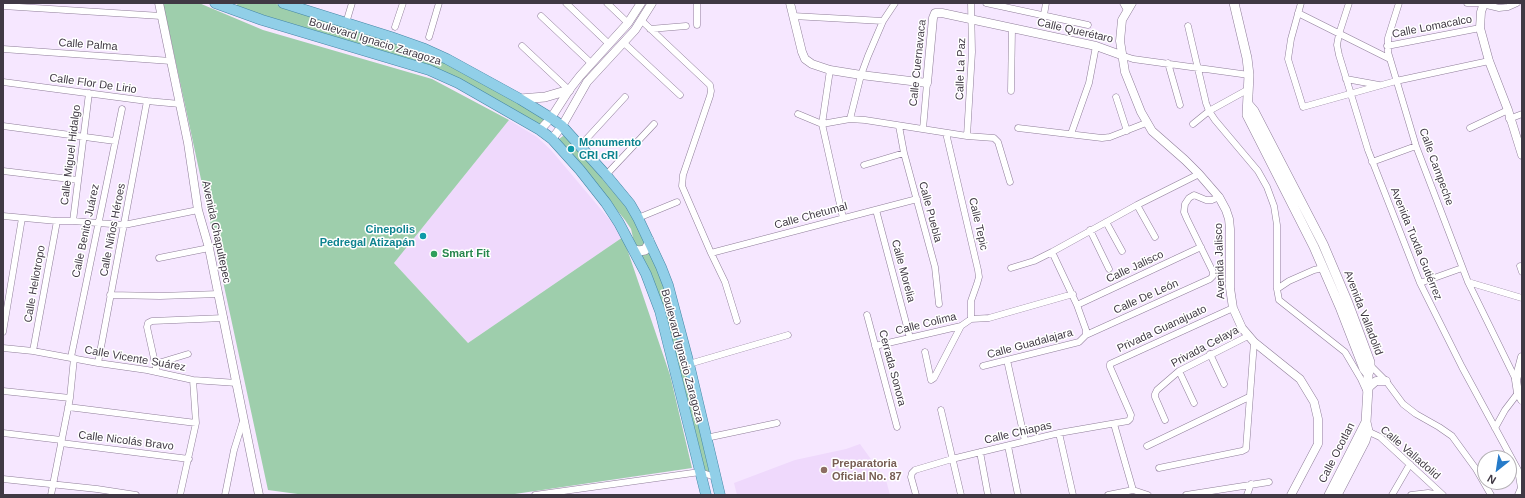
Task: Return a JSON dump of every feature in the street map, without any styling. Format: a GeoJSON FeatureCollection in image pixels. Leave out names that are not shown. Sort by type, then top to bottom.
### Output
{"type":"FeatureCollection","features":[{"type":"Feature","properties":{"kind":"main road"},"geometry":{"type":"LineString","coordinates":[[216,4],[227,5],[232,3]]}},
{"type":"Feature","properties":{"kind":"main road","name":"Boulevard Ignacio Zaragoza"},"geometry":{"type":"LineString","coordinates":[[283,3],[425,49],[447,59],[520,98],[562,126],[606,175],[630,204],[638,218],[668,285],[689,364],[720,495]]}},
{"type":"Feature","properties":{"kind":"main road","name":"Avenida Valladolid"},"geometry":{"type":"LineString","coordinates":[[1234,3],[1246,52],[1249,75],[1247,90],[1247,115],[1314,247],[1364,369],[1369,370]]}},
{"type":"Feature","properties":{"kind":"main road","name":"Boulevard Ignacio Zaragoza"},"geometry":{"type":"LineString","coordinates":[[216,4],[262,20],[445,76],[540,130],[552,139],[580,170],[606,203],[634,250],[649,280],[660,311],[706,495]]}},
{"type":"Feature","properties":{"kind":"main road"},"geometry":{"type":"LineString","coordinates":[[520,98],[545,97],[569,90]]}},
{"type":"Feature","properties":{"kind":"main road","name":"Avenida Valladolid"},"geometry":{"type":"LineString","coordinates":[[1248,104],[1254,111],[1323,244],[1348,303],[1369,370]]}},
{"type":"Feature","properties":{"kind":"main road"},"geometry":{"type":"LineString","coordinates":[[634,250],[639,252],[645,250],[649,244],[649,240]]}},
{"type":"Feature","properties":{"kind":"main road","name":"Calle Ocotlan"},"geometry":{"type":"LineString","coordinates":[[1337,495],[1365,441],[1369,370]]}},
{"type":"Feature","properties":{"kind":"main road","name":"Calle Ocotlan"},"geometry":{"type":"LineString","coordinates":[[1329,495],[1365,427]]}},
{"type":"Feature","properties":{"kind":"street","name":"Avenida Chapultepec"},"geometry":{"type":"LineString","coordinates":[[159,3],[188,143],[198,210],[209,248],[219,294],[259,495]]}},
{"type":"Feature","properties":{"kind":"street"},"geometry":{"type":"LineString","coordinates":[[346,23],[352,3]]}},
{"type":"Feature","properties":{"kind":"street"},"geometry":{"type":"LineString","coordinates":[[395,27],[402,3]]}},
{"type":"Feature","properties":{"kind":"street"},"geometry":{"type":"LineString","coordinates":[[429,37],[439,3]]}},
{"type":"Feature","properties":{"kind":"street"},"geometry":{"type":"LineString","coordinates":[[566,3],[609,44]]}},
{"type":"Feature","properties":{"kind":"street"},"geometry":{"type":"LineString","coordinates":[[607,3],[628,23]]}},
{"type":"Feature","properties":{"kind":"street"},"geometry":{"type":"LineString","coordinates":[[540,130],[551,118],[569,90],[591,63],[628,23],[641,3]]}},
{"type":"Feature","properties":{"kind":"street"},"geometry":{"type":"LineString","coordinates":[[552,139],[562,126],[587,82],[642,21],[652,3]]}},
{"type":"Feature","properties":{"kind":"street"},"geometry":{"type":"LineString","coordinates":[[697,3],[697,25]]}},
{"type":"Feature","properties":{"kind":"street"},"geometry":{"type":"LineString","coordinates":[[790,3],[802,52],[805,59],[812,64],[830,70],[927,83]]}},
{"type":"Feature","properties":{"kind":"street"},"geometry":{"type":"LineString","coordinates":[[850,119],[861,75],[874,39],[883,21],[895,3]]}},
{"type":"Feature","properties":{"kind":"street","name":"Calle La Paz"},"geometry":{"type":"LineString","coordinates":[[967,136],[972,52],[970,20],[971,3]]}},
{"type":"Feature","properties":{"kind":"street"},"geometry":{"type":"LineString","coordinates":[[986,3],[1088,24]]}},
{"type":"Feature","properties":{"kind":"street"},"geometry":{"type":"LineString","coordinates":[[1044,15],[1046,3]]}},
{"type":"Feature","properties":{"kind":"street"},"geometry":{"type":"LineString","coordinates":[[1301,3],[1288,59],[1302,107],[1396,81],[1489,61]]}},
{"type":"Feature","properties":{"kind":"street","name":"Avenida Tuxtla Gutiérrez"},"geometry":{"type":"LineString","coordinates":[[1350,3],[1339,34],[1337,45],[1372,162],[1420,283],[1518,470],[1521,488],[1518,495]]}},
{"type":"Feature","properties":{"kind":"street","name":"Calle Campeche"},"geometry":{"type":"LineString","coordinates":[[1399,3],[1387,46],[1416,146],[1462,268],[1516,380]]}},
{"type":"Feature","properties":{"kind":"street"},"geometry":{"type":"LineString","coordinates":[[1467,3],[1478,3],[1499,8],[1508,8],[1516,3]]}},
{"type":"Feature","properties":{"kind":"street"},"geometry":{"type":"LineString","coordinates":[[1484,4],[1480,28],[1489,61],[1522,154]]}},
{"type":"Feature","properties":{"kind":"street","name":"Avenida Jalisco"},"geometry":{"type":"LineString","coordinates":[[1127,5],[1120,32],[1121,55],[1125,72],[1146,123],[1161,140],[1199,174],[1219,197],[1229,218],[1230,288],[1236,318],[1251,339],[1300,379],[1314,402],[1318,419],[1318,444],[1291,495]]}},
{"type":"Feature","properties":{"kind":"street"},"geometry":{"type":"LineString","coordinates":[[3,6],[161,16]]}},
{"type":"Feature","properties":{"kind":"street","name":"Calle Cuernavaca"},"geometry":{"type":"LineString","coordinates":[[923,129],[933,18],[935,13],[942,13],[970,20]]}},
{"type":"Feature","properties":{"kind":"street"},"geometry":{"type":"LineString","coordinates":[[1298,13],[1390,59]]}},
{"type":"Feature","properties":{"kind":"street"},"geometry":{"type":"LineString","coordinates":[[541,16],[591,63]]}},
{"type":"Feature","properties":{"kind":"street"},"geometry":{"type":"LineString","coordinates":[[793,16],[883,21]]}},
{"type":"Feature","properties":{"kind":"street","name":"Calle Querétaro"},"geometry":{"type":"LineString","coordinates":[[970,20],[1096,46],[1133,59],[1249,75]]}},
{"type":"Feature","properties":{"kind":"street"},"geometry":{"type":"LineString","coordinates":[[642,21],[710,85],[710,96],[682,181],[684,192],[725,282],[737,321]]}},
{"type":"Feature","properties":{"kind":"street"},"geometry":{"type":"LineString","coordinates":[[650,29],[686,26]]}},
{"type":"Feature","properties":{"kind":"street"},"geometry":{"type":"LineString","coordinates":[[1188,26],[1206,104],[1209,111],[1258,171],[1267,187],[1274,206],[1277,225],[1277,289],[1279,300],[1345,352],[1362,379],[1368,392],[1376,381],[1386,381]]}},
{"type":"Feature","properties":{"kind":"street"},"geometry":{"type":"LineString","coordinates":[[1011,91],[1012,28]]}},
{"type":"Feature","properties":{"kind":"street","name":"Calle Lomacalco"},"geometry":{"type":"LineString","coordinates":[[1387,46],[1480,28]]}},
{"type":"Feature","properties":{"kind":"street"},"geometry":{"type":"LineString","coordinates":[[624,42],[680,94]]}},
{"type":"Feature","properties":{"kind":"street"},"geometry":{"type":"LineString","coordinates":[[522,46],[569,90]]}},
{"type":"Feature","properties":{"kind":"street"},"geometry":{"type":"LineString","coordinates":[[1070,134],[1088,87],[1096,46]]}},
{"type":"Feature","properties":{"kind":"street","name":"Calle Palma"},"geometry":{"type":"LineString","coordinates":[[3,49],[171,60]]}},
{"type":"Feature","properties":{"kind":"street"},"geometry":{"type":"LineString","coordinates":[[1168,63],[1180,105]]}},
{"type":"Feature","properties":{"kind":"street"},"geometry":{"type":"LineString","coordinates":[[830,70],[822,124],[844,218]]}},
{"type":"Feature","properties":{"kind":"street"},"geometry":{"type":"LineString","coordinates":[[1346,79],[1380,85]]}},
{"type":"Feature","properties":{"kind":"street","name":"Calle Flor De Lirio"},"geometry":{"type":"LineString","coordinates":[[3,82],[180,104]]}},
{"type":"Feature","properties":{"kind":"street"},"geometry":{"type":"LineString","coordinates":[[1193,124],[1209,111],[1247,90]]}},
{"type":"Feature","properties":{"kind":"street","name":"Calle Miguel Hidalgo"},"geometry":{"type":"LineString","coordinates":[[73,221],[89,93]]}},
{"type":"Feature","properties":{"kind":"street"},"geometry":{"type":"LineString","coordinates":[[580,146],[625,97]]}},
{"type":"Feature","properties":{"kind":"street"},"geometry":{"type":"LineString","coordinates":[[1116,97],[1127,131]]}},
{"type":"Feature","properties":{"kind":"street","name":"Calle Niños Héroes"},"geometry":{"type":"LineString","coordinates":[[98,363],[147,101]]}},
{"type":"Feature","properties":{"kind":"street","name":"Calle Benito Juárez"},"geometry":{"type":"LineString","coordinates":[[51,495],[70,398],[72,357],[122,109]]}},
{"type":"Feature","properties":{"kind":"street"},"geometry":{"type":"LineString","coordinates":[[798,114],[822,124],[850,119],[875,121],[967,136],[994,138],[998,142],[1010,182]]}},
{"type":"Feature","properties":{"kind":"street"},"geometry":{"type":"LineString","coordinates":[[1470,128],[1509,115],[1522,114]]}},
{"type":"Feature","properties":{"kind":"street"},"geometry":{"type":"LineString","coordinates":[[1018,128],[1102,138],[1110,137],[1146,123]]}},
{"type":"Feature","properties":{"kind":"street"},"geometry":{"type":"LineString","coordinates":[[606,175],[654,124]]}},
{"type":"Feature","properties":{"kind":"street"},"geometry":{"type":"LineString","coordinates":[[3,126],[115,141]]}},
{"type":"Feature","properties":{"kind":"street","name":"Calle Puebla"},"geometry":{"type":"LineString","coordinates":[[899,126],[904,153],[935,267],[939,304]]}},
{"type":"Feature","properties":{"kind":"street","name":"Calle Tepic"},"geometry":{"type":"LineString","coordinates":[[946,133],[979,277],[971,301],[971,319]]}},
{"type":"Feature","properties":{"kind":"street"},"geometry":{"type":"LineString","coordinates":[[1372,162],[1416,146]]}},
{"type":"Feature","properties":{"kind":"street"},"geometry":{"type":"LineString","coordinates":[[864,165],[904,153]]}},
{"type":"Feature","properties":{"kind":"street"},"geometry":{"type":"LineString","coordinates":[[3,171],[78,180]]}},
{"type":"Feature","properties":{"kind":"street"},"geometry":{"type":"LineString","coordinates":[[1011,268],[1034,261],[1052,252],[1137,205],[1199,174]]}},
{"type":"Feature","properties":{"kind":"street"},"geometry":{"type":"LineString","coordinates":[[1201,247],[1184,212],[1184,204],[1194,195],[1206,200],[1212,200],[1219,197]]}},
{"type":"Feature","properties":{"kind":"street","name":"Calle Chetumal"},"geometry":{"type":"LineString","coordinates":[[711,253],[917,199]]}},
{"type":"Feature","properties":{"kind":"street"},"geometry":{"type":"LineString","coordinates":[[638,218],[677,202]]}},
{"type":"Feature","properties":{"kind":"street"},"geometry":{"type":"LineString","coordinates":[[1137,205],[1155,237]]}},
{"type":"Feature","properties":{"kind":"street"},"geometry":{"type":"LineString","coordinates":[[3,216],[124,225],[198,210]]}},
{"type":"Feature","properties":{"kind":"street","name":"Calle Morelia"},"geometry":{"type":"LineString","coordinates":[[876,210],[910,338]]}},
{"type":"Feature","properties":{"kind":"street"},"geometry":{"type":"LineString","coordinates":[[3,332],[22,218]]}},
{"type":"Feature","properties":{"kind":"street","name":"Calle Heliotropo"},"geometry":{"type":"LineString","coordinates":[[33,351],[57,221]]}},
{"type":"Feature","properties":{"kind":"street"},"geometry":{"type":"LineString","coordinates":[[1106,222],[1122,251]]}},
{"type":"Feature","properties":{"kind":"street"},"geometry":{"type":"LineString","coordinates":[[1090,230],[1110,269]]}},
{"type":"Feature","properties":{"kind":"street","name":"Calle De León"},"geometry":{"type":"LineString","coordinates":[[1086,335],[1210,279],[1213,276],[1208,259],[1201,247]]}},
{"type":"Feature","properties":{"kind":"street","name":"Calle Jalisco"},"geometry":{"type":"LineString","coordinates":[[1077,304],[1201,247]]}},
{"type":"Feature","properties":{"kind":"street"},"geometry":{"type":"LineString","coordinates":[[159,258],[209,248]]}},
{"type":"Feature","properties":{"kind":"street","name":"Calle Guadalajara"},"geometry":{"type":"LineString","coordinates":[[983,366],[1079,342],[1086,335],[1086,330],[1073,294],[1052,252]]}},
{"type":"Feature","properties":{"kind":"street"},"geometry":{"type":"LineString","coordinates":[[1277,289],[1303,275],[1323,268]]}},
{"type":"Feature","properties":{"kind":"street"},"geometry":{"type":"LineString","coordinates":[[1420,283],[1462,268]]}},
{"type":"Feature","properties":{"kind":"street"},"geometry":{"type":"LineString","coordinates":[[1468,282],[1522,298]]}},
{"type":"Feature","properties":{"kind":"street"},"geometry":{"type":"LineString","coordinates":[[110,295],[160,296],[219,294]]}},
{"type":"Feature","properties":{"kind":"street","name":"Calle Colima"},"geometry":{"type":"LineString","coordinates":[[875,346],[961,326],[971,319],[989,318],[1073,294]]}},
{"type":"Feature","properties":{"kind":"street","name":"Privada Guanajuato"},"geometry":{"type":"LineString","coordinates":[[1130,419],[1130,415],[1110,364],[1233,308]]}},
{"type":"Feature","properties":{"kind":"street","name":"Cerrada Sonora"},"geometry":{"type":"LineString","coordinates":[[867,315],[897,427]]}},
{"type":"Feature","properties":{"kind":"street"},"geometry":{"type":"LineString","coordinates":[[157,372],[147,327],[148,323],[152,321],[224,318]]}},
{"type":"Feature","properties":{"kind":"street"},"geometry":{"type":"LineString","coordinates":[[925,352],[929,377],[931,380],[934,378],[961,326]]}},
{"type":"Feature","properties":{"kind":"street"},"geometry":{"type":"LineString","coordinates":[[689,364],[788,335]]}},
{"type":"Feature","properties":{"kind":"street"},"geometry":{"type":"LineString","coordinates":[[1159,468],[1242,451],[1246,448],[1251,339]]}},
{"type":"Feature","properties":{"kind":"street","name":"Privada Celaya"},"geometry":{"type":"LineString","coordinates":[[1165,420],[1154,394],[1179,371],[1210,354],[1251,339]]}},
{"type":"Feature","properties":{"kind":"street","name":"Calle Vicente Suárez"},"geometry":{"type":"LineString","coordinates":[[3,348],[72,357],[193,380],[237,383]]}},
{"type":"Feature","properties":{"kind":"street"},"geometry":{"type":"LineString","coordinates":[[155,364],[188,354]]}},
{"type":"Feature","properties":{"kind":"street"},"geometry":{"type":"LineString","coordinates":[[1210,354],[1224,384]]}},
{"type":"Feature","properties":{"kind":"street"},"geometry":{"type":"LineString","coordinates":[[1495,428],[1505,410],[1520,397],[1516,380],[1522,357]]}},
{"type":"Feature","properties":{"kind":"street"},"geometry":{"type":"LineString","coordinates":[[1007,360],[1025,441]]}},
{"type":"Feature","properties":{"kind":"street"},"geometry":{"type":"LineString","coordinates":[[1369,370],[1386,381],[1403,404],[1416,414],[1452,436],[1476,469],[1491,495]]}},
{"type":"Feature","properties":{"kind":"street"},"geometry":{"type":"LineString","coordinates":[[1179,371],[1194,403]]}},
{"type":"Feature","properties":{"kind":"street"},"geometry":{"type":"LineString","coordinates":[[180,495],[196,423],[193,380]]}},
{"type":"Feature","properties":{"kind":"street"},"geometry":{"type":"LineString","coordinates":[[3,391],[70,398]]}},
{"type":"Feature","properties":{"kind":"street"},"geometry":{"type":"LineString","coordinates":[[1147,446],[1249,397]]}},
{"type":"Feature","properties":{"kind":"street"},"geometry":{"type":"LineString","coordinates":[[68,407],[196,423]]}},
{"type":"Feature","properties":{"kind":"street"},"geometry":{"type":"LineString","coordinates":[[941,410],[961,495]]}},
{"type":"Feature","properties":{"kind":"street"},"geometry":{"type":"LineString","coordinates":[[225,495],[234,450],[244,418]]}},
{"type":"Feature","properties":{"kind":"street","name":"Calle Chiapas"},"geometry":{"type":"LineString","coordinates":[[916,495],[912,477],[912,473],[915,470],[952,459],[1025,441],[1059,433],[1114,424],[1128,421],[1130,419]]}},
{"type":"Feature","properties":{"kind":"street"},"geometry":{"type":"LineString","coordinates":[[706,438],[777,423]]}},
{"type":"Feature","properties":{"kind":"street"},"geometry":{"type":"LineString","coordinates":[[1114,424],[1133,490]]}},
{"type":"Feature","properties":{"kind":"street","name":"Calle Valladolid"},"geometry":{"type":"LineString","coordinates":[[1365,427],[1380,437],[1442,495]]}},
{"type":"Feature","properties":{"kind":"street","name":"Calle Nicolás Bravo"},"geometry":{"type":"LineString","coordinates":[[3,433],[189,458]]}},
{"type":"Feature","properties":{"kind":"street"},"geometry":{"type":"LineString","coordinates":[[1059,433],[1073,495]]}},
{"type":"Feature","properties":{"kind":"street"},"geometry":{"type":"LineString","coordinates":[[1008,446],[1018,495]]}},
{"type":"Feature","properties":{"kind":"street"},"geometry":{"type":"LineString","coordinates":[[980,452],[988,495]]}},
{"type":"Feature","properties":{"kind":"street"},"geometry":{"type":"LineString","coordinates":[[1392,495],[1410,464]]}},
{"type":"Feature","properties":{"kind":"street"},"geometry":{"type":"LineString","coordinates":[[535,495],[566,493],[700,472],[715,477]]}},
{"type":"Feature","properties":{"kind":"street"},"geometry":{"type":"LineString","coordinates":[[3,479],[53,484],[97,492],[136,495]]}},
{"type":"Feature","properties":{"kind":"street"},"geometry":{"type":"LineString","coordinates":[[1186,495],[1269,482]]}},
{"type":"Feature","properties":{"kind":"street"},"geometry":{"type":"LineString","coordinates":[[1247,495],[1251,484]]}},
{"type":"Feature","properties":{"kind":"street"},"geometry":{"type":"LineString","coordinates":[[1108,495],[1133,490],[1148,495]]}},
{"type":"Feature","properties":{"kind":"street"},"geometry":{"type":"LineString","coordinates":[[1411,495],[1428,493],[1442,495]]}},
{"type":"Feature","properties":{"kind":"shaded area"},"geometry":{"type":"Polygon","coordinates":[[[509,120],[537,137],[551,150],[623,237],[468,343],[394,263],[509,120]]]}},
{"type":"Feature","properties":{"kind":"shaded area","name":"Preparatoria Oficial No. 87"},"geometry":{"type":"Polygon","coordinates":[[[860,444],[886,480],[890,495],[737,495],[734,483],[795,460],[846,449],[860,444]]]}},
{"type":"Feature","properties":{"kind":"green space"},"geometry":{"type":"Polygon","coordinates":[[[163,3],[199,3],[263,30],[432,79],[509,120],[394,263],[468,343],[623,237],[670,375],[692,468],[508,495],[305,495],[268,490],[163,3]]]}},
{"type":"Feature","properties":{"kind":"green space"},"geometry":{"type":"Polygon","coordinates":[[[239,3],[273,3],[436,55],[544,118],[543,121],[540,125],[487,97],[360,47],[235,6],[239,3]]]}},
{"type":"Feature","properties":{"kind":"green space"},"geometry":{"type":"Polygon","coordinates":[[[563,136],[567,137],[632,214],[647,245],[639,251],[634,242],[631,229],[559,139],[563,136]]]}},
{"type":"Feature","properties":{"kind":"green space"},"geometry":{"type":"Polygon","coordinates":[[[650,249],[662,279],[673,318],[711,472],[701,471],[684,396],[637,254],[643,255],[650,249]]]}},
{"type":"Feature","properties":{"kind":"place","name":"Monumento CRI cRI"},"geometry":{"type":"Point","coordinates":[571,149]}},
{"type":"Feature","properties":{"kind":"place","name":"Cinepolis Pedregal Atizapán"},"geometry":{"type":"Point","coordinates":[423,236]}},
{"type":"Feature","properties":{"kind":"place","name":"Smart Fit"},"geometry":{"type":"Point","coordinates":[434,254]}},
{"type":"Feature","properties":{"kind":"place","name":"Preparatoria Oficial No. 87"},"geometry":{"type":"Point","coordinates":[824,470]}}]}
